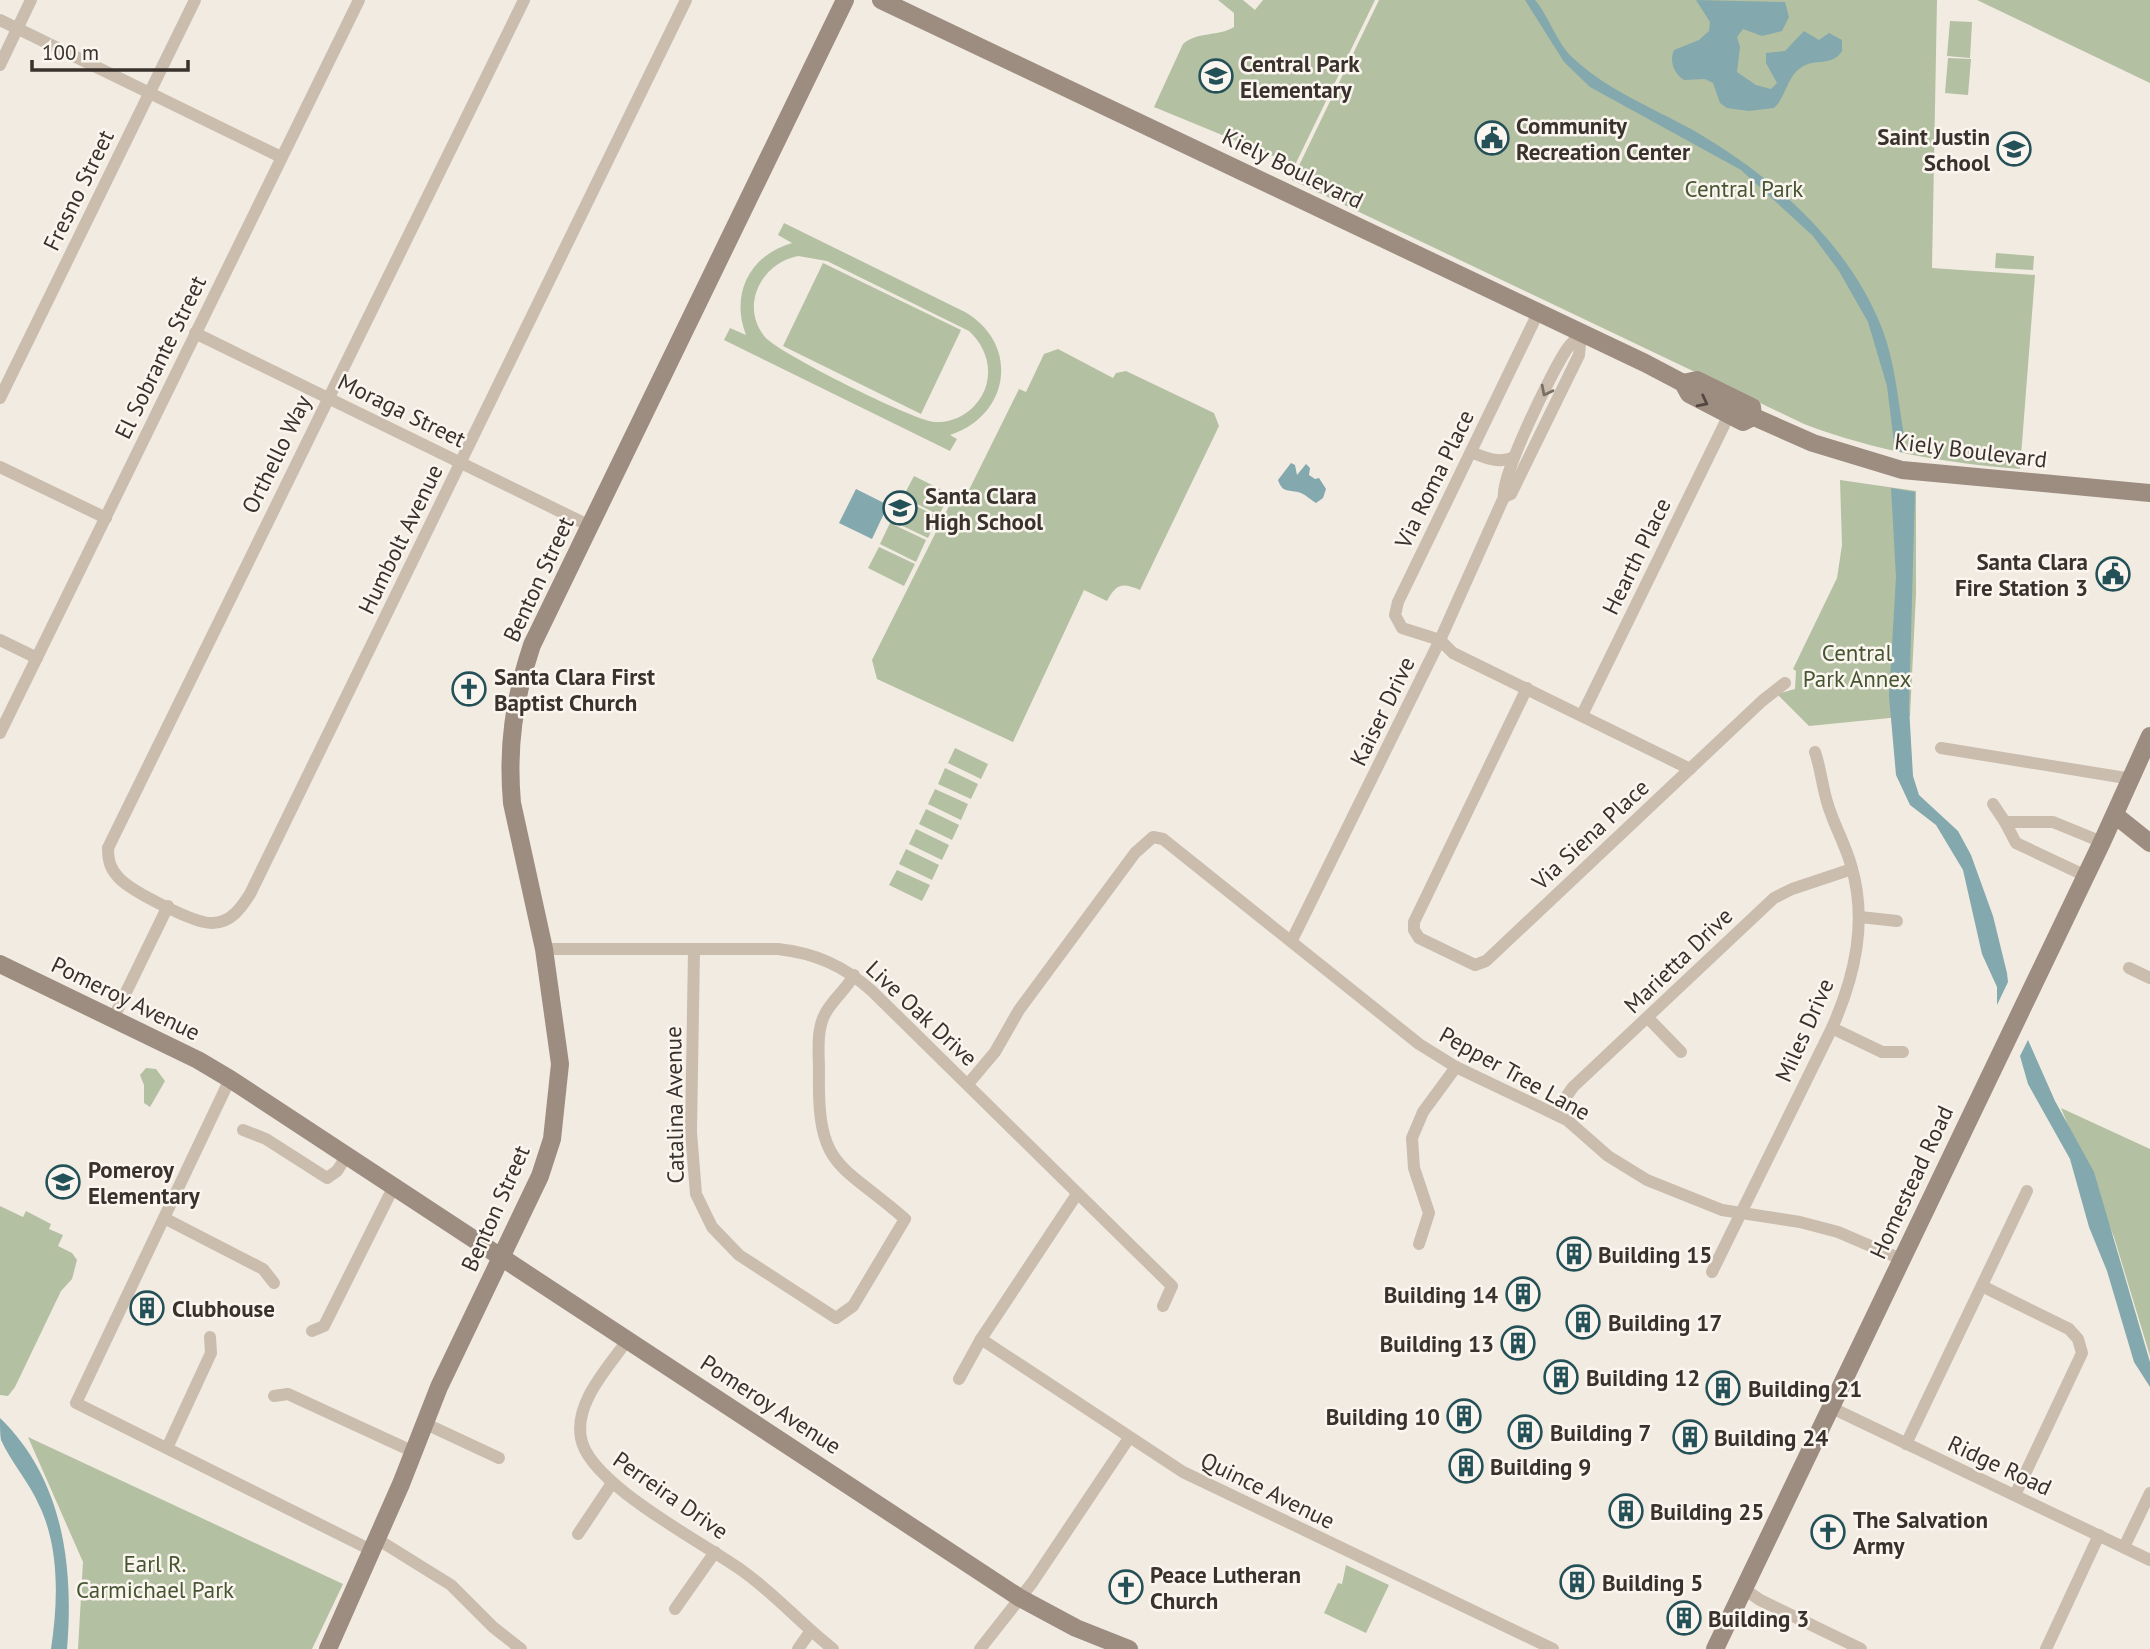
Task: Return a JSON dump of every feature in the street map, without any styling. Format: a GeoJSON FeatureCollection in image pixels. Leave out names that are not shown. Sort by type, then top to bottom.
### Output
{"type":"FeatureCollection","features":[{"type":"Feature","properties":{"kind":"main road","name":"Benton Street"},"geometry":{"type":"LineString","coordinates":[[328,1649],[375,1545],[424,1423],[544,1163],[559,1089],[560,1064],[544,949],[512,803],[509,750],[516,699],[532,645],[845,0]]}},
{"type":"Feature","properties":{"kind":"main road","name":"Kiely Boulevard"},"geometry":{"type":"LineString","coordinates":[[881,0],[1581,333],[1683,383],[1689,394],[1743,422],[1753,417],[1813,443],[1902,470],[2150,493]]}},
{"type":"Feature","properties":{"kind":"main road","name":"Kiely Boulevard"},"geometry":{"type":"LineString","coordinates":[[1683,383],[1697,380],[1752,407],[1753,417]]}},
{"type":"Feature","properties":{"kind":"main road","name":"Homestead Road"},"geometry":{"type":"LineString","coordinates":[[1715,1649],[2115,815],[2150,736]]}},
{"type":"Feature","properties":{"kind":"main road"},"geometry":{"type":"LineString","coordinates":[[2115,815],[2150,842]]}},
{"type":"Feature","properties":{"kind":"main road","name":"Pomeroy Avenue"},"geometry":{"type":"LineString","coordinates":[[0,964],[198,1060],[230,1079],[1020,1598],[1076,1628],[1129,1649]]}},
{"type":"Feature","properties":{"kind":"street"},"geometry":{"type":"LineString","coordinates":[[0,65],[31,0]]}},
{"type":"Feature","properties":{"kind":"street","name":"Fresno Street"},"geometry":{"type":"LineString","coordinates":[[0,398],[195,0]]}},
{"type":"Feature","properties":{"kind":"street","name":"El Sobrante Street"},"geometry":{"type":"LineString","coordinates":[[0,733],[359,0]]}},
{"type":"Feature","properties":{"kind":"street","name":"Orthello Way"},"geometry":{"type":"LineString","coordinates":[[168,906],[117,877],[108,859],[108,848],[524,0]]}},
{"type":"Feature","properties":{"kind":"street","name":"Humbolt Avenue"},"geometry":{"type":"LineString","coordinates":[[168,906],[197,920],[212,923],[234,916],[242,907],[686,0]]}},
{"type":"Feature","properties":{"kind":"street"},"geometry":{"type":"LineString","coordinates":[[0,20],[281,157]]}},
{"type":"Feature","properties":{"kind":"street","name":"Via Roma Place"},"geometry":{"type":"LineString","coordinates":[[1440,640],[1402,628],[1395,615],[1398,602],[1538,313]]}},
{"type":"Feature","properties":{"kind":"street","name":"Moraga Street"},"geometry":{"type":"LineString","coordinates":[[195,333],[590,526]]}},
{"type":"Feature","properties":{"kind":"street","name":"Kaiser Drive"},"geometry":{"type":"LineString","coordinates":[[1293,940],[1440,640],[1503,497],[1502,488],[1512,463],[1566,349],[1581,333]]}},
{"type":"Feature","properties":{"kind":"street","name":"Kaiser Drive"},"geometry":{"type":"LineString","coordinates":[[1503,497],[1511,494],[1580,355],[1581,333]]}},
{"type":"Feature","properties":{"kind":"street","name":"Hearth Place"},"geometry":{"type":"LineString","coordinates":[[1582,715],[1729,415]]}},
{"type":"Feature","properties":{"kind":"street"},"geometry":{"type":"LineString","coordinates":[[1471,452],[1524,468]]}},
{"type":"Feature","properties":{"kind":"street"},"geometry":{"type":"LineString","coordinates":[[0,467],[106,518]]}},
{"type":"Feature","properties":{"kind":"street"},"geometry":{"type":"LineString","coordinates":[[0,640],[37,658]]}},
{"type":"Feature","properties":{"kind":"street"},"geometry":{"type":"LineString","coordinates":[[1440,640],[1453,653],[1690,769]]}},
{"type":"Feature","properties":{"kind":"street","name":"Via Siena Place"},"geometry":{"type":"LineString","coordinates":[[1527,688],[1414,922],[1414,930],[1419,938],[1475,965],[1486,961],[1690,769],[1786,683]]}},
{"type":"Feature","properties":{"kind":"street"},"geometry":{"type":"LineString","coordinates":[[1941,748],[2132,779]]}},
{"type":"Feature","properties":{"kind":"street","name":"Miles Drive"},"geometry":{"type":"LineString","coordinates":[[1712,1272],[1832,1028],[1846,996],[1856,957],[1860,917],[1852,869],[1828,808],[1815,752]]}},
{"type":"Feature","properties":{"kind":"street"},"geometry":{"type":"LineString","coordinates":[[1993,804],[2016,843],[2085,876]]}},
{"type":"Feature","properties":{"kind":"street"},"geometry":{"type":"LineString","coordinates":[[2005,822],[2053,822],[2102,842]]}},
{"type":"Feature","properties":{"kind":"street","name":"Pepper Tree Lane"},"geometry":{"type":"LineString","coordinates":[[968,1084],[995,1052],[1019,1010],[1135,853],[1153,837],[1163,839],[1293,940],[1419,1044],[1456,1067],[1569,1121],[1608,1156],[1647,1180],[1712,1206],[1741,1214],[1800,1222],[1838,1232],[1901,1259]]}},
{"type":"Feature","properties":{"kind":"street","name":"Marietta Drive"},"geometry":{"type":"LineString","coordinates":[[1555,1113],[1573,1087],[1774,898],[1793,888],[1852,869]]}},
{"type":"Feature","properties":{"kind":"street"},"geometry":{"type":"LineString","coordinates":[[113,1019],[168,906]]}},
{"type":"Feature","properties":{"kind":"street"},"geometry":{"type":"LineString","coordinates":[[1860,917],[1897,921]]}},
{"type":"Feature","properties":{"kind":"street","name":"Live Oak Drive"},"geometry":{"type":"LineString","coordinates":[[544,949],[796,951],[816,956],[854,975],[1172,1286],[1163,1306]]}},
{"type":"Feature","properties":{"kind":"street","name":"Catalina Avenue"},"geometry":{"type":"LineString","coordinates":[[694,950],[691,1132],[696,1194],[712,1227],[732,1249],[815,1307],[836,1318],[853,1306],[905,1219],[845,1173],[831,1154],[822,1134],[818,1108],[819,1036],[825,1013],[845,992],[854,975]]}},
{"type":"Feature","properties":{"kind":"street"},"geometry":{"type":"LineString","coordinates":[[2129,968],[2150,978]]}},
{"type":"Feature","properties":{"kind":"street"},"geometry":{"type":"LineString","coordinates":[[1648,1018],[1681,1052]]}},
{"type":"Feature","properties":{"kind":"street"},"geometry":{"type":"LineString","coordinates":[[1832,1028],[1882,1052],[1903,1052]]}},
{"type":"Feature","properties":{"kind":"street"},"geometry":{"type":"LineString","coordinates":[[1419,1244],[1429,1213],[1414,1168],[1412,1138],[1423,1112],[1456,1067]]}},
{"type":"Feature","properties":{"kind":"street"},"geometry":{"type":"LineString","coordinates":[[230,1079],[76,1403],[375,1545],[451,1585],[493,1627],[521,1649]]}},
{"type":"Feature","properties":{"kind":"street"},"geometry":{"type":"LineString","coordinates":[[243,1130],[267,1139],[327,1178],[346,1157]]}},
{"type":"Feature","properties":{"kind":"street"},"geometry":{"type":"LineString","coordinates":[[312,1331],[324,1326],[393,1188]]}},
{"type":"Feature","properties":{"kind":"street"},"geometry":{"type":"LineString","coordinates":[[1906,1444],[2027,1191]]}},
{"type":"Feature","properties":{"kind":"street"},"geometry":{"type":"LineString","coordinates":[[959,1379],[981,1339],[1077,1194]]}},
{"type":"Feature","properties":{"kind":"street"},"geometry":{"type":"LineString","coordinates":[[164,1218],[263,1269],[274,1283]]}},
{"type":"Feature","properties":{"kind":"street"},"geometry":{"type":"LineString","coordinates":[[1982,1286],[2068,1329],[2078,1339],[2082,1353],[2015,1495]]}},
{"type":"Feature","properties":{"kind":"street"},"geometry":{"type":"LineString","coordinates":[[167,1447],[211,1353],[210,1337]]}},
{"type":"Feature","properties":{"kind":"street","name":"Perreira Drive"},"geometry":{"type":"LineString","coordinates":[[628,1339],[592,1391],[581,1416],[581,1439],[590,1463],[612,1483],[746,1573],[810,1632],[834,1649]]}},
{"type":"Feature","properties":{"kind":"street","name":"Quince Avenue"},"geometry":{"type":"LineString","coordinates":[[981,1339],[1182,1472],[1553,1649]]}},
{"type":"Feature","properties":{"kind":"street"},"geometry":{"type":"LineString","coordinates":[[274,1396],[288,1394],[414,1452]]}},
{"type":"Feature","properties":{"kind":"street","name":"Ridge Road"},"geometry":{"type":"LineString","coordinates":[[1832,1408],[2150,1559]]}},
{"type":"Feature","properties":{"kind":"street"},"geometry":{"type":"LineString","coordinates":[[424,1423],[499,1458]]}},
{"type":"Feature","properties":{"kind":"street"},"geometry":{"type":"LineString","coordinates":[[980,1649],[1020,1598],[1129,1438]]}},
{"type":"Feature","properties":{"kind":"street"},"geometry":{"type":"LineString","coordinates":[[578,1534],[612,1483]]}},
{"type":"Feature","properties":{"kind":"street"},"geometry":{"type":"LineString","coordinates":[[2124,1547],[2150,1493]]}},
{"type":"Feature","properties":{"kind":"street"},"geometry":{"type":"LineString","coordinates":[[2046,1649],[2099,1535]]}},
{"type":"Feature","properties":{"kind":"street"},"geometry":{"type":"LineString","coordinates":[[675,1609],[715,1552]]}},
{"type":"Feature","properties":{"kind":"street"},"geometry":{"type":"LineString","coordinates":[[1744,1589],[1760,1600],[1861,1649]]}},
{"type":"Feature","properties":{"kind":"street"},"geometry":{"type":"LineString","coordinates":[[799,1649],[810,1632]]}},
{"type":"Feature","properties":{"kind":"green space","name":"Central Park Elementary"},"geometry":{"type":"Polygon","coordinates":[[[1218,0],[1243,0],[1255,10],[1263,0],[1375,0],[1295,165],[1154,107],[1183,44],[1195,37],[1234,27],[1234,13],[1218,0]]]}},
{"type":"Feature","properties":{"kind":"green space","name":"Central Park"},"geometry":{"type":"Polygon","coordinates":[[[1379,0],[1937,0],[1932,268],[2035,275],[2020,469],[1964,463],[1884,449],[1804,424],[1292,180],[1379,0]]]}},
{"type":"Feature","properties":{"kind":"green space"},"geometry":{"type":"Polygon","coordinates":[[[1977,0],[2150,0],[2150,83],[1977,0]]]}},
{"type":"Feature","properties":{"kind":"green space"},"geometry":{"type":"Polygon","coordinates":[[[1950,21],[1972,22],[1970,58],[1947,56],[1950,21]]]}},
{"type":"Feature","properties":{"kind":"green space"},"geometry":{"type":"Polygon","coordinates":[[[1948,58],[1971,59],[1968,95],[1945,93],[1948,58]]]}},
{"type":"Feature","properties":{"kind":"green space"},"geometry":{"type":"Polygon","coordinates":[[[784,223],[965,312],[983,326],[995,342],[1001,379],[985,412],[970,426],[950,435],[957,439],[950,451],[724,340],[730,328],[746,335],[742,320],[742,291],[747,278],[765,257],[792,243],[778,235],[784,223]],[[798,256],[785,260],[765,276],[758,287],[754,312],[757,325],[765,337],[819,371],[923,419],[935,422],[951,420],[966,413],[977,403],[985,389],[988,365],[983,350],[969,331],[827,261],[798,256]]]}},
{"type":"Feature","properties":{"kind":"green space"},"geometry":{"type":"Polygon","coordinates":[[[1996,253],[2034,256],[2033,270],[1995,268],[1996,253]]]}},
{"type":"Feature","properties":{"kind":"green space"},"geometry":{"type":"Polygon","coordinates":[[[823,263],[961,330],[921,414],[783,346],[823,263]]]}},
{"type":"Feature","properties":{"kind":"green space"},"geometry":{"type":"Polygon","coordinates":[[[1058,349],[1113,378],[1116,373],[1126,371],[1214,413],[1219,426],[1140,590],[1120,586],[1107,601],[1084,590],[1013,742],[877,679],[872,660],[955,494],[965,498],[1019,389],[1026,392],[1044,354],[1058,349]]]}},
{"type":"Feature","properties":{"kind":"green space"},"geometry":{"type":"Polygon","coordinates":[[[914,476],[950,494],[939,515],[903,497],[914,476]]]}},
{"type":"Feature","properties":{"kind":"green space","name":"Central Park Annex"},"geometry":{"type":"Polygon","coordinates":[[[1840,480],[1916,491],[1916,594],[1910,716],[1809,726],[1777,694],[1795,689],[1796,671],[1793,669],[1837,578],[1842,545],[1840,480]]]}},
{"type":"Feature","properties":{"kind":"green space"},"geometry":{"type":"Polygon","coordinates":[[[902,499],[938,517],[928,538],[892,521],[902,499]]]}},
{"type":"Feature","properties":{"kind":"green space"},"geometry":{"type":"Polygon","coordinates":[[[890,523],[926,540],[916,562],[880,544],[890,523]]]}},
{"type":"Feature","properties":{"kind":"green space"},"geometry":{"type":"Polygon","coordinates":[[[879,547],[915,564],[904,586],[868,568],[879,547]]]}},
{"type":"Feature","properties":{"kind":"green space"},"geometry":{"type":"Polygon","coordinates":[[[955,748],[988,764],[981,779],[948,763],[955,748]]]}},
{"type":"Feature","properties":{"kind":"green space"},"geometry":{"type":"Polygon","coordinates":[[[945,768],[978,784],[971,799],[938,784],[945,768]]]}},
{"type":"Feature","properties":{"kind":"green space"},"geometry":{"type":"Polygon","coordinates":[[[935,789],[968,804],[961,820],[928,804],[935,789]]]}},
{"type":"Feature","properties":{"kind":"green space"},"geometry":{"type":"Polygon","coordinates":[[[926,809],[959,825],[952,840],[919,824],[926,809]]]}},
{"type":"Feature","properties":{"kind":"green space"},"geometry":{"type":"Polygon","coordinates":[[[916,829],[949,845],[942,860],[909,844],[916,829]]]}},
{"type":"Feature","properties":{"kind":"green space"},"geometry":{"type":"Polygon","coordinates":[[[906,849],[939,865],[932,880],[899,864],[906,849]]]}},
{"type":"Feature","properties":{"kind":"green space"},"geometry":{"type":"Polygon","coordinates":[[[897,870],[930,885],[922,901],[889,885],[897,870]]]}},
{"type":"Feature","properties":{"kind":"green space"},"geometry":{"type":"Polygon","coordinates":[[[146,1068],[156,1069],[165,1081],[150,1107],[144,1103],[144,1085],[140,1075],[146,1068]]]}},
{"type":"Feature","properties":{"kind":"green space"},"geometry":{"type":"Polygon","coordinates":[[[2061,1108],[2150,1149],[2150,1356],[2114,1237],[2061,1108]]]}},
{"type":"Feature","properties":{"kind":"green space"},"geometry":{"type":"Polygon","coordinates":[[[0,1206],[23,1217],[26,1211],[51,1224],[49,1229],[63,1235],[58,1246],[72,1253],[77,1260],[72,1279],[61,1291],[15,1387],[8,1396],[0,1395],[0,1206]]]}},
{"type":"Feature","properties":{"kind":"green space","name":"Earl R. Carmichael Park"},"geometry":{"type":"Polygon","coordinates":[[[28,1437],[343,1584],[312,1649],[78,1649],[83,1562],[28,1437]]]}},
{"type":"Feature","properties":{"kind":"green space"},"geometry":{"type":"Polygon","coordinates":[[[1346,1565],[1389,1585],[1366,1633],[1324,1613],[1338,1583],[1342,1584],[1346,1565]]]}},
{"type":"Feature","properties":{"kind":"water"},"geometry":{"type":"Polygon","coordinates":[[[1525,0],[1535,0],[1567,52],[1586,69],[1615,89],[1691,129],[1750,167],[1778,189],[1829,240],[1869,299],[1883,331],[1898,396],[1904,435],[1902,452],[1895,451],[1887,386],[1868,322],[1839,271],[1813,236],[1741,170],[1590,87],[1564,62],[1525,0]]]}},
{"type":"Feature","properties":{"kind":"water"},"geometry":{"type":"Polygon","coordinates":[[[1696,0],[1785,2],[1789,17],[1782,31],[1762,36],[1743,29],[1737,37],[1740,47],[1737,72],[1756,85],[1771,89],[1777,83],[1766,63],[1766,53],[1785,51],[1804,31],[1819,40],[1829,33],[1842,40],[1842,51],[1833,59],[1807,64],[1797,71],[1774,108],[1749,111],[1727,108],[1720,103],[1713,83],[1705,79],[1684,80],[1673,67],[1674,50],[1699,40],[1709,31],[1710,22],[1696,0]]]}},
{"type":"Feature","properties":{"kind":"water"},"geometry":{"type":"Polygon","coordinates":[[[1291,463],[1295,465],[1297,475],[1306,464],[1310,468],[1309,475],[1315,479],[1319,478],[1326,489],[1323,498],[1316,503],[1301,493],[1282,487],[1278,480],[1291,463]]]}},
{"type":"Feature","properties":{"kind":"water"},"geometry":{"type":"Polygon","coordinates":[[[1891,488],[1915,492],[1909,707],[1913,776],[1919,795],[1958,831],[1971,855],[1993,916],[2007,973],[2008,982],[1997,1005],[1997,987],[1982,954],[1963,870],[1936,825],[1910,805],[1896,775],[1889,696],[1896,577],[1891,488]]]}},
{"type":"Feature","properties":{"kind":"water"},"geometry":{"type":"Polygon","coordinates":[[[856,489],[888,505],[872,539],[839,523],[856,489]]]}},
{"type":"Feature","properties":{"kind":"water"},"geometry":{"type":"Polygon","coordinates":[[[2028,1040],[2055,1101],[2094,1172],[2150,1362],[2150,1387],[2134,1362],[2107,1271],[2089,1227],[2070,1159],[2028,1084],[2020,1056],[2028,1040]]]}},
{"type":"Feature","properties":{"kind":"water"},"geometry":{"type":"Polygon","coordinates":[[[0,1418],[21,1442],[38,1468],[60,1525],[68,1586],[67,1649],[51,1649],[56,1576],[51,1539],[35,1497],[1,1440],[0,1418]]]}},
{"type":"Feature","properties":{"kind":"place","name":"Central Park Elementary"},"geometry":{"type":"Point","coordinates":[1216,76]}},
{"type":"Feature","properties":{"kind":"place","name":"Community Recreation Center"},"geometry":{"type":"Point","coordinates":[1492,138]}},
{"type":"Feature","properties":{"kind":"place","name":"Saint Justin School"},"geometry":{"type":"Point","coordinates":[2014,149]}},
{"type":"Feature","properties":{"kind":"place","name":"Santa Clara High School"},"geometry":{"type":"Point","coordinates":[900,508]}},
{"type":"Feature","properties":{"kind":"place","name":"Santa Clara Fire Station 3"},"geometry":{"type":"Point","coordinates":[2113,574]}},
{"type":"Feature","properties":{"kind":"place","name":"Santa Clara First Baptist Church"},"geometry":{"type":"Point","coordinates":[469,689]}},
{"type":"Feature","properties":{"kind":"place","name":"Pomeroy Elementary"},"geometry":{"type":"Point","coordinates":[63,1182]}},
{"type":"Feature","properties":{"kind":"place","name":"Building 15"},"geometry":{"type":"Point","coordinates":[1574,1254]}},
{"type":"Feature","properties":{"kind":"place","name":"Building 14"},"geometry":{"type":"Point","coordinates":[1523,1294]}},
{"type":"Feature","properties":{"kind":"place","name":"Clubhouse"},"geometry":{"type":"Point","coordinates":[147,1308]}},
{"type":"Feature","properties":{"kind":"place","name":"Building 17"},"geometry":{"type":"Point","coordinates":[1583,1322]}},
{"type":"Feature","properties":{"kind":"place","name":"Building 13"},"geometry":{"type":"Point","coordinates":[1518,1343]}},
{"type":"Feature","properties":{"kind":"place","name":"Building 12"},"geometry":{"type":"Point","coordinates":[1561,1377]}},
{"type":"Feature","properties":{"kind":"place","name":"Building 21"},"geometry":{"type":"Point","coordinates":[1723,1388]}},
{"type":"Feature","properties":{"kind":"place","name":"Building 10"},"geometry":{"type":"Point","coordinates":[1464,1416]}},
{"type":"Feature","properties":{"kind":"place","name":"Building 7"},"geometry":{"type":"Point","coordinates":[1525,1432]}},
{"type":"Feature","properties":{"kind":"place","name":"Building 24"},"geometry":{"type":"Point","coordinates":[1690,1437]}},
{"type":"Feature","properties":{"kind":"place","name":"Building 9"},"geometry":{"type":"Point","coordinates":[1466,1466]}},
{"type":"Feature","properties":{"kind":"place","name":"Building 25"},"geometry":{"type":"Point","coordinates":[1626,1511]}},
{"type":"Feature","properties":{"kind":"place","name":"The Salvation Army"},"geometry":{"type":"Point","coordinates":[1828,1532]}},
{"type":"Feature","properties":{"kind":"place","name":"Building 5"},"geometry":{"type":"Point","coordinates":[1577,1582]}},
{"type":"Feature","properties":{"kind":"place","name":"Peace Lutheran Church"},"geometry":{"type":"Point","coordinates":[1126,1587]}},
{"type":"Feature","properties":{"kind":"place","name":"Building 3"},"geometry":{"type":"Point","coordinates":[1684,1618]}}]}
